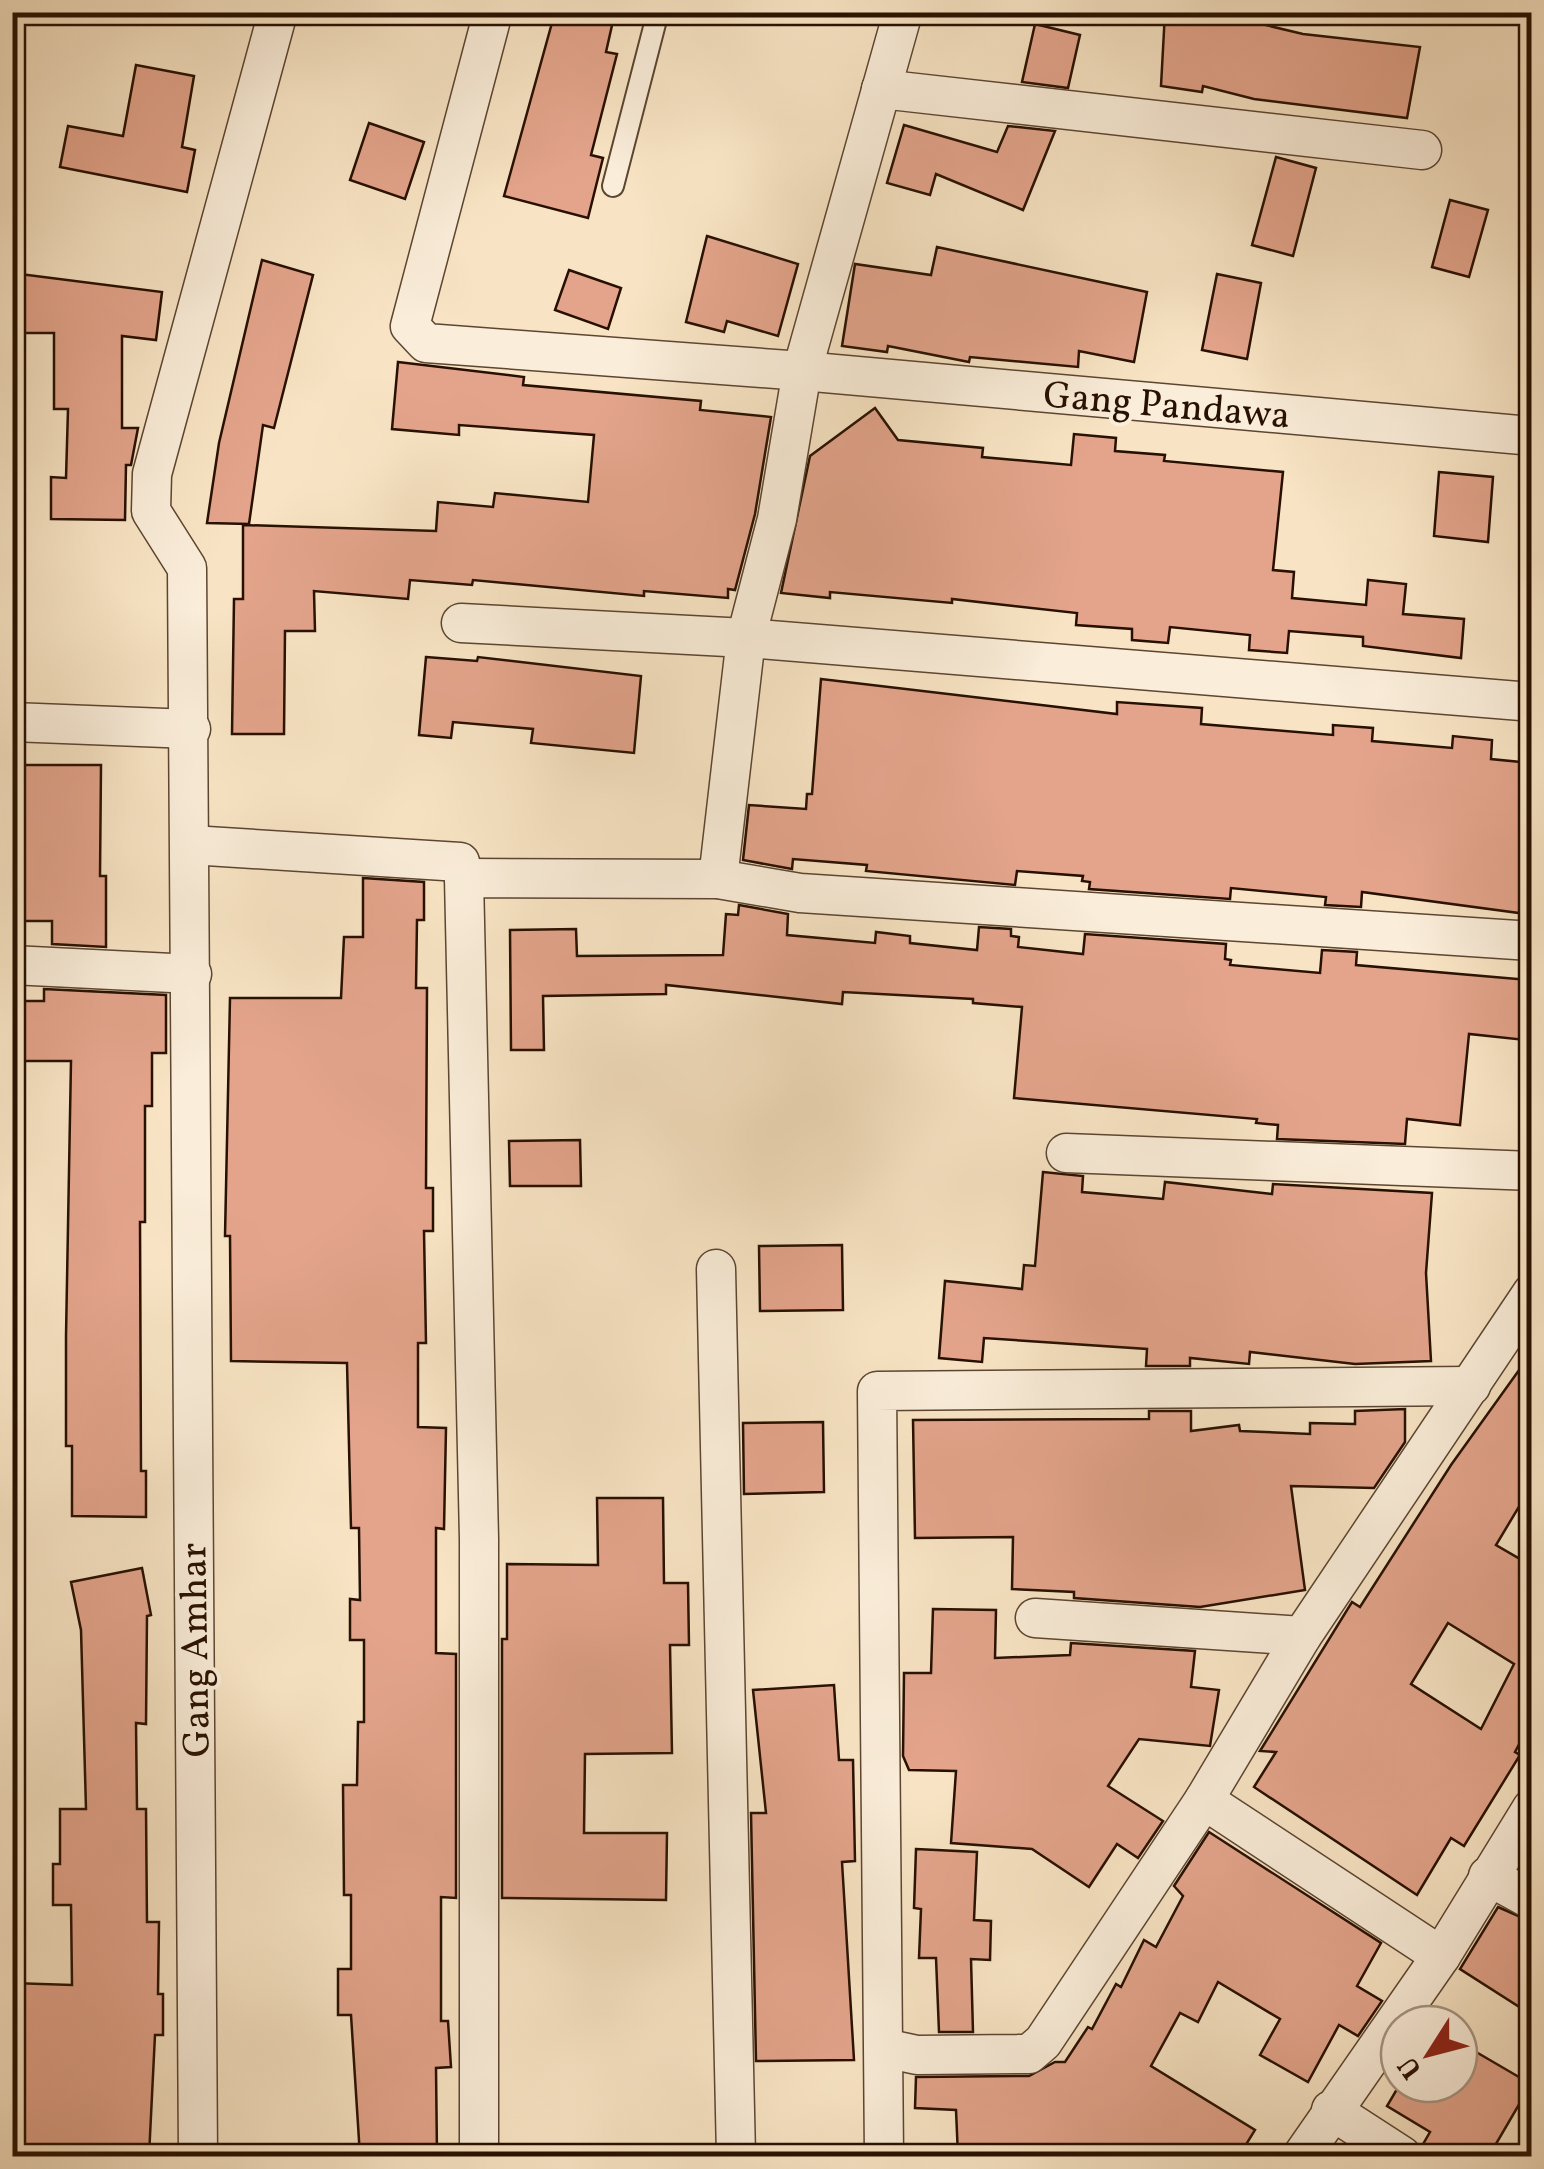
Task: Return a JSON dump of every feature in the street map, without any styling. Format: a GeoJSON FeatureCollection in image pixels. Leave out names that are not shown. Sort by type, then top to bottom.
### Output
{"type":"FeatureCollection","features":[{"type":"Feature","properties":{"kind":"street","name":"Gang Amhar"},"geometry":{"type":"LineString","coordinates":[[198,2156],[186,568],[151,512],[152,474],[278,12]]}},
{"type":"Feature","properties":{"kind":"street","name":"Gang Pandawa"},"geometry":{"type":"LineString","coordinates":[[492,12],[410,326],[426,343],[802,371],[1532,436]]}},
{"type":"Feature","properties":{"kind":"street"},"geometry":{"type":"LineString","coordinates":[[718,879],[746,638],[780,499],[802,371],[902,12]]}},
{"type":"Feature","properties":{"kind":"street"},"geometry":{"type":"LineString","coordinates":[[881,89],[1422,150]]}},
{"type":"Feature","properties":{"kind":"street"},"geometry":{"type":"LineString","coordinates":[[462,623],[746,638],[1532,702]]}},
{"type":"Feature","properties":{"kind":"street"},"geometry":{"type":"LineString","coordinates":[[12,722],[190,730]]}},
{"type":"Feature","properties":{"kind":"street"},"geometry":{"type":"LineString","coordinates":[[191,845],[460,862],[464,878],[479,1539],[478,2156]]}},
{"type":"Feature","properties":{"kind":"street"},"geometry":{"type":"LineString","coordinates":[[464,878],[718,879],[800,893],[1532,941]]}},
{"type":"Feature","properties":{"kind":"street"},"geometry":{"type":"LineString","coordinates":[[12,965],[192,974]]}},
{"type":"Feature","properties":{"kind":"street"},"geometry":{"type":"LineString","coordinates":[[1066,1153],[1532,1171]]}},
{"type":"Feature","properties":{"kind":"street"},"geometry":{"type":"LineString","coordinates":[[716,1270],[736,2156]]}},
{"type":"Feature","properties":{"kind":"street"},"geometry":{"type":"LineString","coordinates":[[884,2048],[918,2054],[1029,2054],[1036,2050],[1204,1800],[1302,1636],[1532,1293]]}},
{"type":"Feature","properties":{"kind":"street"},"geometry":{"type":"LineString","coordinates":[[884,2156],[877,1391],[1472,1386]]}},
{"type":"Feature","properties":{"kind":"street"},"geometry":{"type":"LineString","coordinates":[[1034,1618],[1302,1636]]}},
{"type":"Feature","properties":{"kind":"street"},"geometry":{"type":"LineString","coordinates":[[1204,1800],[1440,1956]]}},
{"type":"Feature","properties":{"kind":"street"},"geometry":{"type":"LineString","coordinates":[[1302,2156],[1440,1956],[1532,1808]]}},
{"type":"Feature","properties":{"kind":"street"},"geometry":{"type":"LineString","coordinates":[[1488,1876],[1532,1900]]}},
{"type":"Feature","properties":{"kind":"street"},"geometry":{"type":"LineString","coordinates":[[1331,2110],[1402,2156]]}},
{"type":"Feature","properties":{"kind":"lane"},"geometry":{"type":"LineString","coordinates":[[612,186],[658,12]]}},
{"type":"Feature","properties":{"kind":"building"},"geometry":{"type":"Polygon","coordinates":[[[555,12],[615,12],[606,52],[617,54],[591,155],[603,158],[588,218],[504,196],[555,12]]]}},
{"type":"Feature","properties":{"kind":"building"},"geometry":{"type":"Polygon","coordinates":[[[1165,12],[1232,17],[1303,34],[1420,47],[1407,118],[1254,99],[1203,86],[1202,92],[1161,86],[1165,12]]]}},
{"type":"Feature","properties":{"kind":"building"},"geometry":{"type":"Polygon","coordinates":[[[1035,24],[1080,35],[1068,88],[1022,82],[1035,24]]]}},
{"type":"Feature","properties":{"kind":"building"},"geometry":{"type":"Polygon","coordinates":[[[136,65],[194,76],[182,147],[195,150],[187,192],[60,167],[68,126],[123,136],[136,65]]]}},
{"type":"Feature","properties":{"kind":"building"},"geometry":{"type":"Polygon","coordinates":[[[369,123],[424,142],[405,199],[350,180],[369,123]]]}},
{"type":"Feature","properties":{"kind":"building"},"geometry":{"type":"Polygon","coordinates":[[[904,125],[997,152],[1008,126],[1055,131],[1023,210],[936,174],[930,195],[887,183],[904,125]]]}},
{"type":"Feature","properties":{"kind":"building"},"geometry":{"type":"Polygon","coordinates":[[[1276,157],[1316,168],[1293,256],[1252,245],[1276,157]]]}},
{"type":"Feature","properties":{"kind":"building"},"geometry":{"type":"Polygon","coordinates":[[[1450,200],[1488,210],[1469,277],[1432,267],[1450,200]]]}},
{"type":"Feature","properties":{"kind":"building"},"geometry":{"type":"Polygon","coordinates":[[[707,236],[798,264],[778,336],[727,321],[724,332],[686,322],[707,236]]]}},
{"type":"Feature","properties":{"kind":"building"},"geometry":{"type":"Polygon","coordinates":[[[937,247],[1147,292],[1134,362],[1079,351],[1078,367],[970,357],[969,362],[888,346],[887,352],[842,346],[855,264],[931,275],[937,247]]]}},
{"type":"Feature","properties":{"kind":"building"},"geometry":{"type":"Polygon","coordinates":[[[262,260],[313,275],[274,428],[263,425],[249,524],[207,523],[219,443],[262,260]]]}},
{"type":"Feature","properties":{"kind":"building"},"geometry":{"type":"Polygon","coordinates":[[[569,270],[621,288],[608,329],[555,310],[569,270]]]}},
{"type":"Feature","properties":{"kind":"building"},"geometry":{"type":"Polygon","coordinates":[[[12,273],[162,292],[156,340],[122,336],[122,428],[138,428],[131,465],[126,465],[125,520],[51,519],[51,477],[66,478],[68,409],[54,409],[54,333],[12,333],[12,273]]]}},
{"type":"Feature","properties":{"kind":"building"},"geometry":{"type":"Polygon","coordinates":[[[1217,274],[1261,283],[1247,359],[1202,350],[1217,274]]]}},
{"type":"Feature","properties":{"kind":"building"},"geometry":{"type":"Polygon","coordinates":[[[398,362],[524,377],[523,385],[701,401],[700,410],[771,417],[755,514],[735,590],[728,589],[728,598],[644,591],[644,596],[473,580],[472,585],[410,580],[408,599],[314,591],[315,631],[285,631],[284,734],[232,734],[234,599],[243,599],[243,525],[436,531],[438,502],[493,507],[495,493],[588,502],[594,435],[459,425],[459,435],[392,429],[398,362]]]}},
{"type":"Feature","properties":{"kind":"building"},"geometry":{"type":"Polygon","coordinates":[[[875,408],[898,440],[983,448],[982,457],[1071,465],[1074,434],[1116,438],[1115,451],[1165,455],[1164,461],[1283,472],[1273,570],[1294,572],[1292,598],[1366,605],[1368,580],[1406,584],[1403,614],[1464,619],[1461,658],[1363,646],[1363,637],[1289,631],[1287,653],[1249,650],[1250,635],[1170,627],[1168,643],[1132,640],[1132,629],[1076,625],[1077,613],[952,599],[952,603],[830,592],[830,598],[781,593],[810,456],[875,408]]]}},
{"type":"Feature","properties":{"kind":"building"},"geometry":{"type":"Polygon","coordinates":[[[1439,472],[1493,477],[1488,542],[1434,536],[1439,472]]]}},
{"type":"Feature","properties":{"kind":"building"},"geometry":{"type":"Polygon","coordinates":[[[426,657],[477,661],[478,657],[641,676],[634,753],[531,743],[533,729],[453,722],[451,738],[419,735],[426,657]]]}},
{"type":"Feature","properties":{"kind":"building"},"geometry":{"type":"Polygon","coordinates":[[[821,679],[1117,714],[1117,702],[1202,708],[1201,724],[1333,735],[1333,725],[1373,728],[1372,741],[1452,748],[1453,736],[1492,740],[1491,759],[1532,763],[1532,831],[1526,830],[1519,913],[1362,892],[1361,907],[1325,905],[1326,897],[1231,888],[1230,899],[1089,889],[1090,882],[1082,881],[1083,876],[1017,871],[1015,885],[866,871],[867,865],[793,859],[792,869],[743,860],[749,805],[806,809],[807,794],[812,794],[821,679]]]}},
{"type":"Feature","properties":{"kind":"building"},"geometry":{"type":"Polygon","coordinates":[[[12,765],[101,765],[100,876],[106,876],[106,947],[52,944],[52,921],[12,921],[12,765]]]}},
{"type":"Feature","properties":{"kind":"building"},"geometry":{"type":"Polygon","coordinates":[[[363,878],[424,882],[424,920],[417,920],[416,988],[427,988],[426,1188],[433,1188],[433,1231],[424,1231],[426,1343],[418,1343],[418,1427],[446,1428],[444,1529],[436,1528],[436,1653],[456,1654],[456,1898],[441,1897],[441,2021],[448,2021],[451,2067],[436,2068],[437,2156],[360,2156],[351,2015],[338,2015],[338,1969],[351,1969],[351,1895],[344,1895],[343,1785],[357,1785],[358,1722],[364,1722],[364,1640],[350,1640],[350,1599],[360,1600],[359,1528],[351,1528],[347,1363],[231,1361],[230,1236],[225,1236],[230,998],[341,998],[344,937],[363,937],[363,878]]]}},
{"type":"Feature","properties":{"kind":"building"},"geometry":{"type":"Polygon","coordinates":[[[739,905],[788,914],[787,935],[875,943],[876,932],[910,936],[910,943],[977,950],[979,927],[1011,929],[1011,936],[1019,937],[1018,947],[1083,954],[1085,934],[1226,944],[1225,959],[1231,960],[1230,965],[1320,973],[1322,950],[1357,952],[1356,965],[1530,980],[1525,1040],[1469,1034],[1460,1125],[1407,1119],[1405,1144],[1277,1139],[1278,1125],[1256,1123],[1257,1119],[1014,1098],[1022,1007],[973,1003],[973,999],[843,992],[842,1004],[666,985],[666,994],[543,996],[544,1050],[511,1050],[510,930],[576,929],[577,956],[723,955],[726,914],[738,915],[739,905]]]}},
{"type":"Feature","properties":{"kind":"building"},"geometry":{"type":"Polygon","coordinates":[[[44,989],[166,995],[166,1053],[152,1053],[152,1106],[145,1106],[145,1222],[140,1222],[141,1471],[146,1471],[146,1517],[72,1516],[72,1446],[66,1446],[71,1061],[12,1061],[12,1001],[44,1001],[44,989]]]}},
{"type":"Feature","properties":{"kind":"building"},"geometry":{"type":"Polygon","coordinates":[[[580,1140],[581,1186],[510,1186],[509,1141],[580,1140]]]}},
{"type":"Feature","properties":{"kind":"building"},"geometry":{"type":"Polygon","coordinates":[[[1043,1172],[1083,1176],[1082,1192],[1163,1199],[1165,1182],[1272,1194],[1273,1184],[1432,1193],[1426,1273],[1431,1361],[1355,1364],[1250,1352],[1249,1364],[1190,1358],[1190,1366],[1146,1366],[1147,1349],[984,1338],[982,1362],[939,1358],[945,1281],[1022,1289],[1024,1265],[1035,1266],[1043,1172]]]}},
{"type":"Feature","properties":{"kind":"building"},"geometry":{"type":"Polygon","coordinates":[[[842,1245],[843,1310],[760,1311],[759,1246],[842,1245]]]}},
{"type":"Feature","properties":{"kind":"building"},"geometry":{"type":"Polygon","coordinates":[[[1532,1352],[1532,1485],[1496,1545],[1532,1566],[1532,1720],[1515,1752],[1520,1755],[1464,1846],[1451,1838],[1417,1895],[1254,1787],[1276,1752],[1260,1751],[1352,1602],[1360,1607],[1451,1465],[1532,1352]],[[1448,1623],[1411,1684],[1481,1729],[1514,1664],[1448,1623]]]}},
{"type":"Feature","properties":{"kind":"building"},"geometry":{"type":"Polygon","coordinates":[[[1405,1409],[1405,1442],[1374,1488],[1291,1486],[1305,1590],[1200,1607],[1074,1598],[1074,1592],[1012,1589],[1013,1537],[915,1538],[913,1420],[1149,1419],[1149,1411],[1191,1411],[1191,1431],[1239,1425],[1240,1431],[1310,1434],[1310,1423],[1355,1424],[1355,1411],[1405,1409]]]}},
{"type":"Feature","properties":{"kind":"building"},"geometry":{"type":"Polygon","coordinates":[[[823,1422],[824,1492],[744,1494],[743,1423],[823,1422]]]}},
{"type":"Feature","properties":{"kind":"building"},"geometry":{"type":"Polygon","coordinates":[[[597,1498],[663,1498],[664,1583],[688,1583],[689,1645],[670,1645],[672,1753],[585,1754],[584,1833],[667,1833],[666,1900],[502,1898],[502,1639],[507,1639],[507,1564],[598,1565],[597,1498]]]}},
{"type":"Feature","properties":{"kind":"building"},"geometry":{"type":"Polygon","coordinates":[[[142,1568],[151,1615],[147,1616],[146,1724],[136,1723],[137,1809],[146,1809],[147,1922],[159,1922],[158,1994],[163,1994],[163,2035],[155,2035],[149,2156],[12,2156],[12,1983],[72,1985],[71,1905],[53,1905],[53,1864],[60,1864],[60,1809],[86,1809],[81,1630],[71,1582],[142,1568]]]}},
{"type":"Feature","properties":{"kind":"building"},"geometry":{"type":"Polygon","coordinates":[[[933,1609],[996,1610],[995,1658],[1070,1655],[1071,1643],[1195,1651],[1191,1687],[1219,1690],[1210,1746],[1139,1739],[1108,1786],[1163,1821],[1138,1858],[1117,1844],[1089,1887],[1032,1849],[951,1843],[956,1771],[909,1770],[903,1756],[904,1673],[931,1673],[933,1609]]]}},
{"type":"Feature","properties":{"kind":"building"},"geometry":{"type":"Polygon","coordinates":[[[834,1685],[839,1760],[853,1760],[855,1861],[842,1862],[854,2060],[756,2061],[751,1813],[766,1813],[753,1690],[834,1685]]]}},
{"type":"Feature","properties":{"kind":"building"},"geometry":{"type":"Polygon","coordinates":[[[1209,1832],[1381,1943],[1357,1986],[1382,2001],[1358,2036],[1339,2025],[1308,2082],[1260,2055],[1280,2019],[1218,1982],[1198,2022],[1180,2013],[1151,2066],[1255,2130],[1239,2156],[958,2156],[956,2110],[915,2108],[916,2077],[1029,2076],[1055,2062],[1065,2062],[1088,2027],[1092,2029],[1116,1984],[1121,1987],[1144,1940],[1156,1947],[1183,1896],[1174,1886],[1209,1832]]]}},
{"type":"Feature","properties":{"kind":"building"},"geometry":{"type":"Polygon","coordinates":[[[916,1849],[977,1852],[974,1920],[991,1921],[990,1960],[971,1959],[973,2032],[939,2032],[936,1958],[919,1958],[921,1909],[914,1908],[916,1849]]]}},
{"type":"Feature","properties":{"kind":"building"},"geometry":{"type":"Polygon","coordinates":[[[1498,1907],[1532,1922],[1532,2015],[1460,1969],[1498,1907]]]}},
{"type":"Feature","properties":{"kind":"building"},"geometry":{"type":"Polygon","coordinates":[[[1479,2054],[1531,2084],[1489,2156],[1424,2156],[1422,2146],[1430,2132],[1387,2106],[1479,2104],[1479,2054]]]}}]}
